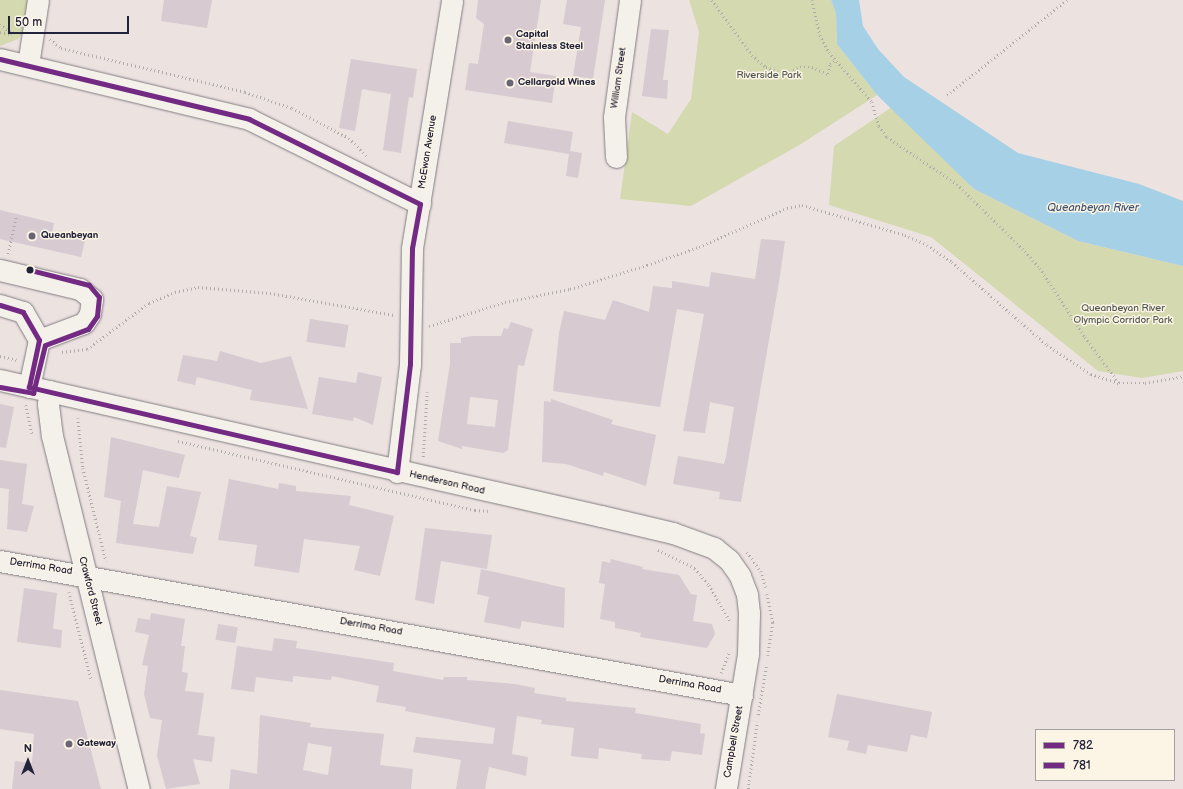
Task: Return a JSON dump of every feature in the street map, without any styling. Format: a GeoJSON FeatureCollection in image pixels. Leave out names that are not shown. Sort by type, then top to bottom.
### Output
{"type":"FeatureCollection","features":[{"type":"Feature","properties":{"kind":"street"},"geometry":{"type":"LineString","coordinates":[[28,65],[22,34],[38,0]]}},
{"type":"Feature","properties":{"kind":"street","name":"McEwan Avenue"},"geometry":{"type":"LineString","coordinates":[[398,462],[412,256],[452,0]]}},
{"type":"Feature","properties":{"kind":"street","name":"William Street"},"geometry":{"type":"LineString","coordinates":[[616,157],[614,117],[630,0]]}},
{"type":"Feature","properties":{"kind":"street"},"geometry":{"type":"LineString","coordinates":[[0,58],[249,119],[420,204]]}},
{"type":"Feature","properties":{"kind":"street"},"geometry":{"type":"LineString","coordinates":[[0,270],[80,289],[89,294],[90,314],[84,323],[38,347]]}},
{"type":"Feature","properties":{"kind":"street"},"geometry":{"type":"LineString","coordinates":[[0,305],[23,312],[38,347],[29,387]]}},
{"type":"Feature","properties":{"kind":"street","name":"Henderson Road"},"geometry":{"type":"LineString","coordinates":[[0,380],[398,462],[667,532],[714,548],[729,560],[740,576],[747,594],[750,631],[742,695]]}},
{"type":"Feature","properties":{"kind":"street","name":"Crawford Street"},"geometry":{"type":"LineString","coordinates":[[50,391],[48,404],[52,436],[139,789]]}},
{"type":"Feature","properties":{"kind":"street","name":"Derrima Road"},"geometry":{"type":"LineString","coordinates":[[0,561],[111,579],[742,695]]}},
{"type":"Feature","properties":{"kind":"street","name":"Campbell Street"},"geometry":{"type":"LineString","coordinates":[[726,789],[742,695]]}},
{"type":"Feature","properties":{"kind":"path"},"geometry":{"type":"LineString","coordinates":[[712,0],[752,55],[766,67],[786,74],[800,67],[812,67],[828,74],[830,64],[835,60]]}},
{"type":"Feature","properties":{"kind":"path"},"geometry":{"type":"LineString","coordinates":[[812,0],[820,35],[835,60],[872,102],[879,126],[887,137],[957,184],[1040,268],[1085,337],[1119,383]]}},
{"type":"Feature","properties":{"kind":"path"},"geometry":{"type":"LineString","coordinates":[[946,95],[1067,0]]}},
{"type":"Feature","properties":{"kind":"path"},"geometry":{"type":"LineString","coordinates":[[0,24],[22,34]]}},
{"type":"Feature","properties":{"kind":"path"},"geometry":{"type":"LineString","coordinates":[[0,32],[51,39],[61,48],[246,92],[292,108],[349,138],[373,162]]}},
{"type":"Feature","properties":{"kind":"path"},"geometry":{"type":"LineString","coordinates":[[0,356],[19,360],[38,347],[48,350],[76,353],[87,349],[148,302],[175,292],[198,287],[270,293],[394,315],[431,334],[429,326],[505,302],[570,289],[647,265],[699,247],[787,208],[802,205],[905,235],[926,245],[952,262],[1047,345],[1072,363],[1091,374],[1119,383],[1145,383],[1183,376]]}},
{"type":"Feature","properties":{"kind":"path"},"geometry":{"type":"LineString","coordinates":[[9,249],[16,218]]}},
{"type":"Feature","properties":{"kind":"path"},"geometry":{"type":"LineString","coordinates":[[423,457],[427,388]]}},
{"type":"Feature","properties":{"kind":"path"},"geometry":{"type":"LineString","coordinates":[[83,419],[76,417],[84,468],[111,579]]}},
{"type":"Feature","properties":{"kind":"path"},"geometry":{"type":"LineString","coordinates":[[176,440],[474,510],[486,512],[496,506]]}},
{"type":"Feature","properties":{"kind":"path"},"geometry":{"type":"LineString","coordinates":[[398,462],[423,457],[429,458]]}},
{"type":"Feature","properties":{"kind":"path"},"geometry":{"type":"LineString","coordinates":[[656,549],[695,568],[709,584],[731,623]]}},
{"type":"Feature","properties":{"kind":"path"},"geometry":{"type":"LineString","coordinates":[[746,551],[761,571],[773,623],[748,789]]}},
{"type":"Feature","properties":{"kind":"path"},"geometry":{"type":"LineString","coordinates":[[720,691],[721,672],[730,644]]}},
{"type":"Feature","properties":{"kind":"green space"},"geometry":{"type":"Polygon","coordinates":[[[0,0],[31,0],[26,29],[18,39],[0,46],[0,0]]]}},
{"type":"Feature","properties":{"kind":"green space","name":"Riverside Park"},"geometry":{"type":"Polygon","coordinates":[[[689,0],[831,0],[836,13],[837,44],[877,95],[801,144],[691,206],[620,199],[632,112],[668,134],[691,99],[699,32],[689,0]]]}},
{"type":"Feature","properties":{"kind":"green space","name":"Queanbeyan River Olympic Corridor Park"},"geometry":{"type":"Polygon","coordinates":[[[892,107],[974,189],[1078,241],[1183,266],[1183,371],[1142,378],[1098,371],[931,237],[829,205],[834,146],[892,107]]]}},
{"type":"Feature","properties":{"kind":"water","name":"Queanbeyan River"},"geometry":{"type":"Polygon","coordinates":[[[831,0],[859,0],[863,26],[878,49],[904,77],[1018,153],[1139,184],[1183,201],[1183,266],[1078,241],[974,189],[877,95],[837,44],[836,13],[831,0]]]}},
{"type":"Feature","properties":{"kind":"building"},"geometry":{"type":"Polygon","coordinates":[[[164,0],[212,0],[207,28],[161,21],[164,0]]]}},
{"type":"Feature","properties":{"kind":"building"},"geometry":{"type":"Polygon","coordinates":[[[478,0],[541,0],[530,72],[556,76],[552,103],[465,90],[469,63],[478,64],[484,24],[476,18],[478,0]]]}},
{"type":"Feature","properties":{"kind":"building"},"geometry":{"type":"Polygon","coordinates":[[[567,0],[605,0],[593,79],[573,76],[581,27],[563,24],[567,0]]]}},
{"type":"Feature","properties":{"kind":"building"},"geometry":{"type":"Polygon","coordinates":[[[651,29],[669,30],[663,80],[668,80],[667,99],[642,96],[651,29]]]}},
{"type":"Feature","properties":{"kind":"building"},"geometry":{"type":"Polygon","coordinates":[[[351,59],[417,69],[413,98],[409,97],[401,153],[383,150],[391,94],[362,89],[355,131],[339,128],[351,59]]]}},
{"type":"Feature","properties":{"kind":"building"},"geometry":{"type":"Polygon","coordinates":[[[508,121],[573,132],[570,151],[582,153],[578,178],[566,176],[569,154],[504,143],[508,121]]]}},
{"type":"Feature","properties":{"kind":"building","name":"Queanbeyan"},"geometry":{"type":"Polygon","coordinates":[[[0,210],[54,223],[52,233],[85,241],[81,257],[0,239],[0,210]]]}},
{"type":"Feature","properties":{"kind":"building"},"geometry":{"type":"Polygon","coordinates":[[[761,239],[785,241],[741,502],[719,499],[720,492],[673,484],[678,456],[724,464],[726,457],[734,407],[710,402],[705,433],[683,431],[704,314],[677,309],[660,407],[553,391],[559,333],[564,311],[605,320],[613,300],[649,312],[653,286],[672,288],[672,281],[709,287],[711,272],[755,279],[761,239]]]}},
{"type":"Feature","properties":{"kind":"building"},"geometry":{"type":"Polygon","coordinates":[[[310,319],[349,325],[345,348],[306,342],[310,319]]]}},
{"type":"Feature","properties":{"kind":"building"},"geometry":{"type":"Polygon","coordinates":[[[511,322],[533,329],[524,366],[518,365],[508,450],[503,453],[462,446],[462,449],[438,441],[450,364],[450,343],[461,343],[461,338],[472,336],[501,336],[504,328],[508,329],[511,322]],[[470,397],[467,424],[495,427],[498,400],[470,397]]]}},
{"type":"Feature","properties":{"kind":"building"},"geometry":{"type":"Polygon","coordinates":[[[220,351],[261,363],[291,356],[308,409],[250,400],[252,390],[197,377],[195,385],[177,381],[183,355],[217,361],[220,351]]]}},
{"type":"Feature","properties":{"kind":"building"},"geometry":{"type":"Polygon","coordinates":[[[358,372],[382,377],[373,425],[354,417],[353,421],[312,414],[319,377],[356,383],[358,372]]]}},
{"type":"Feature","properties":{"kind":"building"},"geometry":{"type":"Polygon","coordinates":[[[551,399],[613,420],[611,424],[656,435],[646,486],[604,472],[603,476],[566,464],[542,462],[544,401],[551,402],[551,399]]]}},
{"type":"Feature","properties":{"kind":"building"},"geometry":{"type":"Polygon","coordinates":[[[0,404],[14,407],[6,448],[0,447],[0,404]]]}},
{"type":"Feature","properties":{"kind":"building"},"geometry":{"type":"Polygon","coordinates":[[[111,437],[185,455],[179,478],[143,470],[133,524],[159,527],[167,486],[201,492],[190,536],[197,538],[193,554],[116,543],[121,501],[104,497],[111,437]]]}},
{"type":"Feature","properties":{"kind":"building"},"geometry":{"type":"Polygon","coordinates":[[[0,460],[27,464],[22,504],[34,506],[27,532],[7,529],[9,489],[0,488],[0,460]]]}},
{"type":"Feature","properties":{"kind":"building"},"geometry":{"type":"Polygon","coordinates":[[[229,479],[278,489],[279,483],[296,486],[296,491],[351,496],[349,505],[394,516],[380,576],[354,570],[360,546],[304,539],[299,573],[254,566],[257,545],[218,540],[229,479]]]}},
{"type":"Feature","properties":{"kind":"building"},"geometry":{"type":"Polygon","coordinates":[[[425,528],[492,535],[487,569],[441,561],[434,604],[415,600],[425,528]]]}},
{"type":"Feature","properties":{"kind":"building"},"geometry":{"type":"Polygon","coordinates":[[[611,559],[643,567],[642,569],[679,575],[691,594],[697,595],[693,621],[712,624],[715,634],[707,648],[640,637],[641,633],[615,628],[615,622],[600,619],[605,584],[599,583],[602,561],[610,563],[611,559]]]}},
{"type":"Feature","properties":{"kind":"building"},"geometry":{"type":"Polygon","coordinates":[[[481,569],[565,588],[564,628],[522,621],[520,629],[484,622],[489,597],[477,594],[481,569]]]}},
{"type":"Feature","properties":{"kind":"building"},"geometry":{"type":"Polygon","coordinates":[[[24,588],[57,593],[53,629],[62,630],[61,648],[17,642],[24,588]]]}},
{"type":"Feature","properties":{"kind":"building"},"geometry":{"type":"Polygon","coordinates":[[[151,613],[185,619],[181,646],[185,646],[182,672],[188,673],[185,691],[204,693],[198,735],[215,737],[212,762],[193,759],[200,784],[166,789],[157,756],[162,720],[150,718],[144,694],[148,666],[142,665],[149,635],[135,632],[138,618],[150,620],[151,613]]]}},
{"type":"Feature","properties":{"kind":"building"},"geometry":{"type":"Polygon","coordinates":[[[218,624],[238,627],[235,643],[215,640],[218,624]]]}},
{"type":"Feature","properties":{"kind":"building"},"geometry":{"type":"Polygon","coordinates":[[[274,638],[297,641],[296,648],[394,663],[393,671],[443,680],[444,677],[467,677],[467,680],[515,684],[535,688],[534,693],[566,698],[566,701],[636,708],[635,713],[701,724],[700,733],[705,734],[702,755],[672,751],[670,761],[641,759],[642,754],[599,748],[598,759],[571,756],[574,728],[541,724],[542,720],[517,716],[512,754],[528,757],[526,776],[489,767],[485,789],[456,789],[461,760],[413,752],[416,737],[493,744],[495,728],[405,711],[406,707],[376,702],[379,686],[332,676],[331,680],[293,676],[293,682],[256,677],[254,692],[231,689],[237,646],[272,651],[274,638]]]}},
{"type":"Feature","properties":{"kind":"building","name":"Gateway"},"geometry":{"type":"Polygon","coordinates":[[[0,690],[78,701],[101,789],[12,789],[15,761],[32,763],[34,734],[0,729],[0,690]]]}},
{"type":"Feature","properties":{"kind":"building"},"geometry":{"type":"Polygon","coordinates":[[[837,694],[932,712],[927,738],[911,735],[907,752],[868,745],[866,754],[847,750],[849,741],[828,737],[837,694]]]}},
{"type":"Feature","properties":{"kind":"building"},"geometry":{"type":"Polygon","coordinates":[[[260,715],[311,723],[310,727],[384,734],[380,765],[413,769],[411,789],[229,789],[231,769],[257,774],[260,715]],[[308,743],[303,770],[328,775],[332,747],[308,743]]]}},
{"type":"Feature","properties":{"kind":"transit line","name":"782"},"geometry":{"type":"LineString","coordinates":[[0,59],[249,119],[420,204],[412,248],[410,364],[397,472],[29,387],[39,340],[23,312],[0,305]]}},
{"type":"Feature","properties":{"kind":"transit line","name":"781"},"geometry":{"type":"LineString","coordinates":[[0,387],[33,393],[45,345],[88,329],[97,316],[99,297],[89,285],[30,270]]}},
{"type":"Feature","properties":{"kind":"place","name":"Capital Stainless Steel"},"geometry":{"type":"Point","coordinates":[508,40]}},
{"type":"Feature","properties":{"kind":"place","name":"Cellargold Wines"},"geometry":{"type":"Point","coordinates":[510,83]}},
{"type":"Feature","properties":{"kind":"place","name":"Queanbeyan"},"geometry":{"type":"Point","coordinates":[32,236]}},
{"type":"Feature","properties":{"kind":"place","name":"Gateway"},"geometry":{"type":"Point","coordinates":[69,744]}}]}
